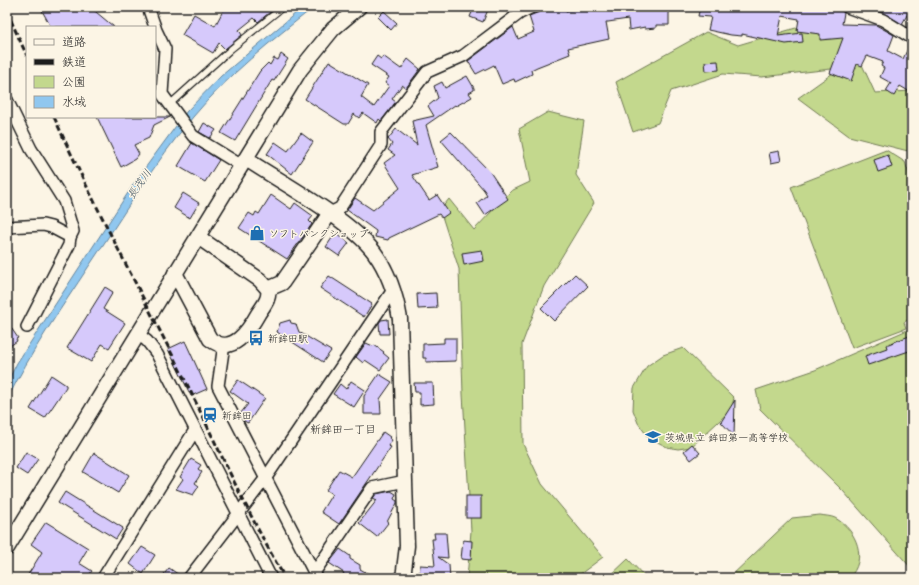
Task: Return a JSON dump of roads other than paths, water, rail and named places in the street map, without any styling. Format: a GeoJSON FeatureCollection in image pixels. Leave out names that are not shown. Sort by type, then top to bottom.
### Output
{"type":"FeatureCollection","features":[{"type":"Feature","properties":{"kind":"street"},"geometry":{"type":"LineString","coordinates":[[148,7],[155,26]]}},
{"type":"Feature","properties":{"kind":"street"},"geometry":{"type":"LineString","coordinates":[[7,548],[175,273],[308,60],[333,29],[359,7]]}},
{"type":"Feature","properties":{"kind":"street"},"geometry":{"type":"LineString","coordinates":[[268,289],[282,283],[330,213],[340,208],[381,145],[381,132],[427,72],[463,56],[514,16],[532,7]]}},
{"type":"Feature","properties":{"kind":"street"},"geometry":{"type":"LineString","coordinates":[[847,7],[883,20],[912,38]]}},
{"type":"Feature","properties":{"kind":"street"},"geometry":{"type":"LineString","coordinates":[[156,29],[165,49],[162,94],[172,105],[188,131],[193,136],[244,162],[330,213],[352,230],[373,250],[382,264],[394,290],[400,319],[407,546],[404,578]]}},
{"type":"Feature","properties":{"kind":"street"},"geometry":{"type":"LineString","coordinates":[[7,100],[31,149],[64,201],[73,231],[70,237],[69,245],[27,327]]}},
{"type":"Feature","properties":{"kind":"street"},"geometry":{"type":"LineString","coordinates":[[7,227],[43,225],[52,227],[70,237]]}},
{"type":"Feature","properties":{"kind":"street"},"geometry":{"type":"LineString","coordinates":[[175,273],[210,339],[219,344],[224,344],[235,342],[246,334],[268,298],[268,289],[260,280],[198,237]]}},
{"type":"Feature","properties":{"kind":"street"},"geometry":{"type":"LineString","coordinates":[[189,578],[265,479],[394,290]]}},
{"type":"Feature","properties":{"kind":"street"},"geometry":{"type":"LineString","coordinates":[[138,334],[152,346],[157,354],[237,514],[271,578]]}},
{"type":"Feature","properties":{"kind":"street"},"geometry":{"type":"LineString","coordinates":[[224,344],[218,386],[316,575],[372,488],[405,481]]}},
{"type":"Feature","properties":{"kind":"street"},"geometry":{"type":"LineString","coordinates":[[103,578],[195,430]]}},
{"type":"Feature","properties":{"kind":"lane"},"geometry":{"type":"LineString","coordinates":[[172,105],[231,49],[283,7]]}},
{"type":"Feature","properties":{"kind":"water","name":"長茂川"},"geometry":{"type":"Polygon","coordinates":[[[303,7],[314,7],[235,73],[206,102],[165,153],[46,332],[25,365],[7,400],[7,383],[17,363],[137,179],[187,111],[221,76],[303,7]]]}},
{"type":"Feature","properties":{"kind":"railway"},"geometry":{"type":"LineString","coordinates":[[7,12],[26,54]]}},
{"type":"Feature","properties":{"kind":"railway"},"geometry":{"type":"LineString","coordinates":[[54,118],[245,504],[285,578]]}},
{"type":"Feature","properties":{"kind":"place","name":"ソフトバンクショップ"},"geometry":{"type":"Point","coordinates":[257,233]}},
{"type":"Feature","properties":{"kind":"place","name":"新鉾田駅"},"geometry":{"type":"Point","coordinates":[256,338]}},
{"type":"Feature","properties":{"kind":"place","name":"新鉾田"},"geometry":{"type":"Point","coordinates":[210,415]}},
{"type":"Feature","properties":{"kind":"place","name":"茨城県立 鉾田第一高等学校"},"geometry":{"type":"Point","coordinates":[653,437]}},
{"type":"Feature","properties":{"kind":"district","name":"新鉾田一丁目"},"geometry":{"type":"Point","coordinates":[343,429]}}]}
